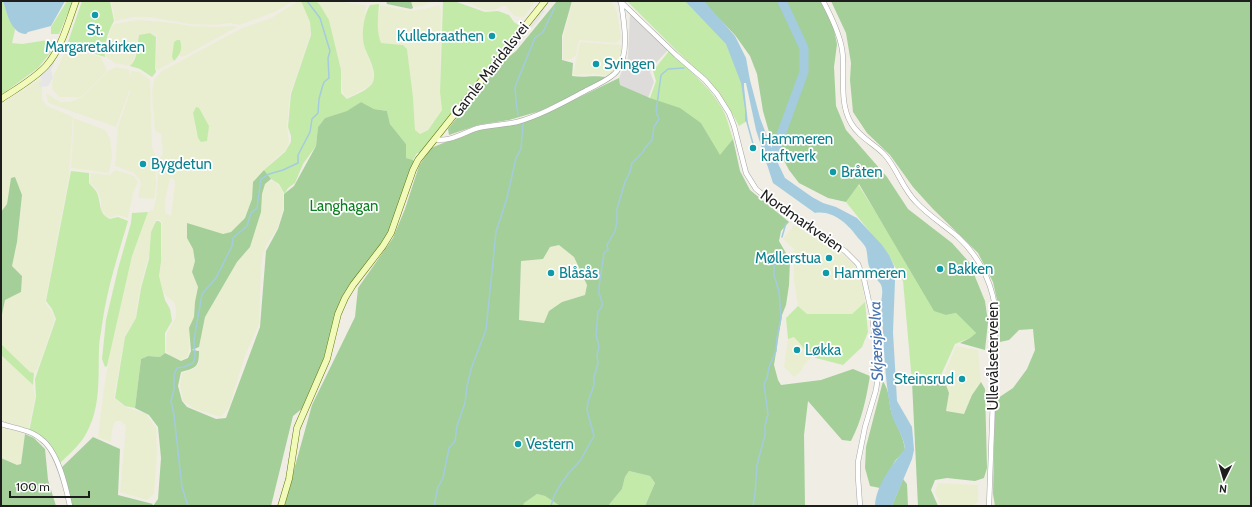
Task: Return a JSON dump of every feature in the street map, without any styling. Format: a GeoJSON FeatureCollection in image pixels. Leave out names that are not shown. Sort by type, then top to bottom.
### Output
{"type":"FeatureCollection","features":[{"type":"Feature","properties":{"kind":"street"},"geometry":{"type":"LineString","coordinates":[[1,99],[38,73],[49,62],[60,42],[76,1]]}},
{"type":"Feature","properties":{"kind":"street","name":"Gamle Maridalsvei"},"geometry":{"type":"LineString","coordinates":[[281,506],[289,479],[297,428],[331,348],[334,327],[340,309],[353,285],[388,240],[416,165],[545,1]]}},
{"type":"Feature","properties":{"kind":"street","name":"Gamle Maridalsvei"},"geometry":{"type":"LineString","coordinates":[[435,140],[445,140],[480,128],[505,125],[522,120],[566,101],[612,76],[618,70],[624,52],[624,31],[621,1]]}},
{"type":"Feature","properties":{"kind":"street","name":"Nordmarkveien"},"geometry":{"type":"LineString","coordinates":[[621,1],[676,55],[705,80],[717,94],[727,108],[734,126],[746,173],[756,189],[779,208],[845,251],[858,264],[864,280],[872,315],[878,362],[877,386],[865,427],[858,462],[860,506]]}},
{"type":"Feature","properties":{"kind":"street","name":"Ullevålseterveien"},"geometry":{"type":"LineString","coordinates":[[823,1],[842,48],[844,103],[850,122],[858,134],[889,160],[915,202],[958,237],[969,249],[984,272],[993,294],[996,312],[996,331],[989,506]]}},
{"type":"Feature","properties":{"kind":"street"},"geometry":{"type":"LineString","coordinates":[[1,424],[36,436],[47,444],[60,471],[70,506]]}},
{"type":"Feature","properties":{"kind":"shaded area"},"geometry":{"type":"Polygon","coordinates":[[[542,8],[545,11],[532,28],[528,26],[542,8]]]}},
{"type":"Feature","properties":{"kind":"shaded area"},"geometry":{"type":"Polygon","coordinates":[[[630,14],[668,50],[652,67],[650,72],[654,82],[648,98],[620,85],[619,78],[628,57],[630,14]]]}},
{"type":"Feature","properties":{"kind":"shaded area"},"geometry":{"type":"Polygon","coordinates":[[[521,35],[524,37],[519,45],[509,55],[506,54],[521,35]]]}},
{"type":"Feature","properties":{"kind":"shaded area"},"geometry":{"type":"Polygon","coordinates":[[[54,61],[51,70],[53,78],[48,86],[40,87],[39,84],[42,80],[40,76],[54,61]]]}},
{"type":"Feature","properties":{"kind":"green space"},"geometry":{"type":"Polygon","coordinates":[[[1,1],[3,1],[15,30],[12,43],[22,44],[48,40],[53,42],[51,52],[38,68],[1,95],[1,1]]]}},
{"type":"Feature","properties":{"kind":"green space"},"geometry":{"type":"Polygon","coordinates":[[[67,1],[73,1],[59,34],[51,34],[51,27],[67,1]]]}},
{"type":"Feature","properties":{"kind":"green space"},"geometry":{"type":"Polygon","coordinates":[[[82,1],[110,1],[114,21],[107,38],[105,57],[67,45],[82,1]]]}},
{"type":"Feature","properties":{"kind":"green space"},"geometry":{"type":"Polygon","coordinates":[[[111,1],[293,1],[277,11],[240,25],[231,23],[215,25],[190,24],[149,17],[134,17],[115,21],[111,1]]]}},
{"type":"Feature","properties":{"kind":"green space"},"geometry":{"type":"Polygon","coordinates":[[[298,1],[301,1],[310,22],[310,36],[290,94],[287,127],[289,142],[285,151],[275,159],[253,182],[252,199],[245,218],[231,232],[187,238],[193,249],[195,261],[192,272],[198,287],[194,317],[189,328],[189,351],[187,357],[181,360],[170,356],[166,350],[167,333],[176,317],[176,309],[174,302],[166,296],[163,291],[159,276],[161,263],[162,223],[160,220],[155,220],[151,232],[149,256],[140,288],[136,318],[125,336],[114,398],[125,407],[146,414],[156,428],[157,455],[154,494],[147,500],[120,492],[126,426],[121,421],[115,421],[112,430],[111,442],[98,437],[110,351],[132,256],[148,212],[153,210],[156,200],[159,159],[163,155],[161,134],[155,131],[152,93],[154,80],[162,71],[240,29],[271,18],[298,1]],[[193,113],[198,138],[208,135],[193,113]],[[170,178],[165,200],[165,213],[171,216],[175,184],[174,179],[170,178]]]}},
{"type":"Feature","properties":{"kind":"green space"},"geometry":{"type":"Polygon","coordinates":[[[301,1],[316,1],[329,20],[341,70],[341,93],[347,99],[365,90],[373,82],[374,71],[364,45],[363,30],[366,14],[370,5],[379,4],[378,29],[381,43],[403,45],[407,49],[413,97],[415,130],[420,134],[428,130],[442,110],[440,92],[443,2],[454,1],[485,12],[498,11],[509,15],[514,22],[521,27],[422,153],[417,153],[413,160],[406,158],[406,144],[390,124],[387,111],[374,109],[361,102],[348,111],[325,118],[318,127],[316,146],[303,164],[295,183],[284,193],[279,184],[271,179],[264,170],[285,152],[291,142],[288,127],[291,94],[311,35],[310,22],[301,1]]]}},
{"type":"Feature","properties":{"kind":"green space"},"geometry":{"type":"Polygon","coordinates":[[[316,1],[338,1],[366,5],[363,35],[364,45],[372,67],[374,78],[370,86],[347,98],[342,90],[341,70],[329,20],[316,1]]]}},
{"type":"Feature","properties":{"kind":"green space"},"geometry":{"type":"Polygon","coordinates":[[[386,1],[411,1],[413,8],[411,9],[387,4],[386,1]]]}},
{"type":"Feature","properties":{"kind":"green space"},"geometry":{"type":"Polygon","coordinates":[[[411,1],[433,1],[423,6],[413,7],[411,1]]]}},
{"type":"Feature","properties":{"kind":"green space"},"geometry":{"type":"Polygon","coordinates":[[[465,1],[535,1],[524,17],[514,16],[506,6],[502,6],[494,10],[484,10],[465,1]]]}},
{"type":"Feature","properties":{"kind":"green space"},"geometry":{"type":"Polygon","coordinates":[[[557,1],[572,1],[562,36],[562,60],[573,63],[572,76],[606,77],[601,82],[540,111],[509,120],[478,125],[449,135],[448,129],[499,65],[516,51],[557,1]]]}},
{"type":"Feature","properties":{"kind":"green space"},"geometry":{"type":"Polygon","coordinates":[[[573,1],[611,1],[617,12],[621,38],[616,43],[579,40],[576,55],[571,59],[563,60],[563,37],[573,1]]]}},
{"type":"Feature","properties":{"kind":"green space"},"geometry":{"type":"Polygon","coordinates":[[[627,1],[686,1],[711,22],[725,41],[736,62],[742,85],[747,121],[739,126],[732,113],[714,88],[627,1]]]}},
{"type":"Feature","properties":{"kind":"green space"},"geometry":{"type":"Polygon","coordinates":[[[702,1],[822,1],[831,16],[837,44],[834,67],[836,106],[846,130],[887,177],[908,209],[952,243],[969,262],[985,301],[988,322],[985,350],[960,343],[976,333],[956,313],[946,315],[934,311],[859,184],[846,202],[828,198],[799,183],[789,170],[769,132],[763,111],[757,74],[750,56],[735,35],[702,1]]]}},
{"type":"Feature","properties":{"kind":"green space"},"geometry":{"type":"Polygon","coordinates":[[[831,1],[1251,1],[1251,506],[995,506],[993,494],[995,400],[1013,388],[1027,369],[1035,350],[1033,329],[1019,330],[1009,340],[1000,342],[1000,314],[993,282],[978,253],[913,187],[890,155],[867,133],[853,112],[850,80],[851,63],[846,33],[831,1]]]}},
{"type":"Feature","properties":{"kind":"green space"},"geometry":{"type":"Polygon","coordinates":[[[380,5],[410,11],[439,5],[441,10],[440,92],[442,109],[428,129],[420,134],[415,130],[413,97],[407,49],[403,45],[381,43],[378,34],[377,21],[380,5]]]}},
{"type":"Feature","properties":{"kind":"green space"},"geometry":{"type":"Polygon","coordinates":[[[138,20],[191,26],[237,27],[183,57],[179,56],[181,45],[180,41],[172,57],[174,61],[158,70],[155,68],[157,36],[150,33],[139,35],[133,64],[130,66],[115,63],[106,57],[105,51],[111,28],[114,24],[138,20]]]}},
{"type":"Feature","properties":{"kind":"green space"},"geometry":{"type":"Polygon","coordinates":[[[150,33],[156,37],[156,72],[152,77],[140,69],[130,66],[136,56],[139,35],[150,33]]]}},
{"type":"Feature","properties":{"kind":"green space"},"geometry":{"type":"Polygon","coordinates":[[[180,40],[181,49],[174,61],[172,57],[174,42],[180,40]]]}},
{"type":"Feature","properties":{"kind":"green space","name":"Svingen"},"geometry":{"type":"Polygon","coordinates":[[[580,42],[622,45],[621,58],[614,71],[608,76],[594,74],[573,75],[580,42]]]}},
{"type":"Feature","properties":{"kind":"green space"},"geometry":{"type":"Polygon","coordinates":[[[67,47],[101,57],[107,71],[81,97],[59,97],[52,89],[53,77],[67,47]]]}},
{"type":"Feature","properties":{"kind":"green space"},"geometry":{"type":"Polygon","coordinates":[[[669,51],[703,83],[715,97],[724,113],[733,139],[720,156],[701,123],[650,98],[656,81],[653,71],[669,51]]]}},
{"type":"Feature","properties":{"kind":"green space"},"geometry":{"type":"Polygon","coordinates":[[[116,67],[129,70],[130,76],[131,71],[140,72],[150,80],[152,147],[155,154],[156,186],[154,199],[138,198],[141,182],[134,173],[115,166],[118,127],[130,89],[116,127],[48,102],[46,93],[60,102],[70,102],[82,97],[108,71],[116,67]]]}},
{"type":"Feature","properties":{"kind":"green space"},"geometry":{"type":"Polygon","coordinates":[[[42,78],[42,99],[47,106],[73,117],[69,177],[45,303],[55,319],[38,368],[34,373],[30,372],[1,344],[1,319],[5,300],[20,292],[22,276],[12,266],[17,242],[22,195],[11,178],[7,204],[1,212],[1,104],[42,78]]]}},
{"type":"Feature","properties":{"kind":"green space"},"geometry":{"type":"Polygon","coordinates":[[[619,78],[620,85],[650,98],[680,108],[701,123],[720,155],[733,139],[740,171],[750,190],[789,222],[781,231],[779,241],[790,260],[789,285],[786,305],[782,315],[774,365],[778,380],[781,385],[821,380],[853,369],[870,376],[861,417],[851,441],[842,440],[808,401],[804,435],[805,506],[645,506],[655,483],[650,476],[629,471],[625,477],[622,489],[608,506],[560,506],[545,496],[537,494],[524,503],[523,506],[284,506],[312,405],[355,317],[358,288],[393,238],[405,209],[419,166],[431,148],[478,129],[529,120],[619,78]],[[559,245],[550,247],[543,259],[521,261],[519,320],[544,323],[549,311],[562,302],[585,295],[587,285],[574,257],[559,245]]]}},
{"type":"Feature","properties":{"kind":"green space","name":"Langhagan"},"geometry":{"type":"Polygon","coordinates":[[[361,102],[374,109],[387,111],[390,124],[406,144],[406,158],[413,160],[418,166],[391,233],[340,306],[322,364],[304,407],[293,416],[271,506],[153,506],[158,499],[161,458],[158,427],[149,415],[135,408],[141,359],[148,356],[160,357],[165,353],[181,361],[188,358],[191,351],[189,328],[194,317],[198,287],[192,272],[195,261],[193,249],[187,238],[187,223],[223,234],[231,232],[245,218],[252,199],[253,182],[264,170],[271,179],[265,184],[262,194],[261,212],[250,247],[237,262],[205,317],[199,347],[192,350],[199,351],[197,364],[193,368],[181,372],[178,386],[182,401],[187,407],[216,419],[226,418],[260,327],[266,251],[278,229],[284,210],[284,194],[294,186],[316,146],[318,127],[325,118],[347,111],[361,102]]]}},
{"type":"Feature","properties":{"kind":"green space"},"geometry":{"type":"Polygon","coordinates":[[[196,107],[199,108],[209,126],[207,141],[201,142],[198,138],[193,113],[196,107]]]}},
{"type":"Feature","properties":{"kind":"green space"},"geometry":{"type":"Polygon","coordinates":[[[74,118],[105,130],[110,138],[112,156],[109,173],[71,168],[74,118]]]}},
{"type":"Feature","properties":{"kind":"green space"},"geometry":{"type":"Polygon","coordinates":[[[115,170],[134,176],[138,182],[133,193],[128,218],[117,215],[111,218],[106,216],[101,209],[101,200],[97,190],[90,183],[91,173],[110,175],[115,170]]]}},
{"type":"Feature","properties":{"kind":"green space"},"geometry":{"type":"Polygon","coordinates":[[[71,171],[89,173],[89,183],[98,195],[101,210],[106,217],[110,219],[118,217],[128,221],[113,272],[104,312],[99,343],[98,390],[95,410],[88,430],[82,440],[58,465],[48,444],[41,438],[29,432],[36,397],[35,379],[56,319],[52,309],[46,301],[71,171]]]}},
{"type":"Feature","properties":{"kind":"green space"},"geometry":{"type":"Polygon","coordinates":[[[15,177],[22,195],[17,242],[12,266],[22,276],[21,292],[5,300],[1,319],[1,212],[7,204],[11,178],[15,177]]]}},
{"type":"Feature","properties":{"kind":"green space"},"geometry":{"type":"Polygon","coordinates":[[[269,181],[274,181],[281,188],[283,194],[283,209],[277,229],[267,244],[263,255],[261,268],[259,324],[245,356],[229,407],[221,417],[195,409],[183,401],[180,385],[182,373],[194,369],[199,363],[199,347],[205,317],[237,262],[250,247],[261,212],[262,194],[265,184],[269,181]]]}},
{"type":"Feature","properties":{"kind":"green space"},"geometry":{"type":"Polygon","coordinates":[[[858,184],[886,229],[946,315],[956,313],[976,333],[970,338],[955,344],[941,375],[912,382],[903,281],[889,256],[846,202],[858,184]]]}},
{"type":"Feature","properties":{"kind":"green space"},"geometry":{"type":"Polygon","coordinates":[[[148,212],[132,256],[107,366],[105,367],[102,359],[106,320],[131,223],[132,213],[148,212]]]}},
{"type":"Feature","properties":{"kind":"green space"},"geometry":{"type":"Polygon","coordinates":[[[156,221],[161,223],[161,262],[159,276],[165,300],[170,309],[172,321],[165,333],[165,353],[160,357],[148,356],[141,359],[135,408],[125,406],[115,398],[125,337],[136,318],[141,288],[149,259],[151,232],[156,221]]]}},
{"type":"Feature","properties":{"kind":"green space","name":"Hammeren"},"geometry":{"type":"Polygon","coordinates":[[[794,225],[841,253],[855,266],[862,282],[865,302],[852,314],[807,314],[798,306],[794,280],[794,249],[783,239],[794,225]]]}},
{"type":"Feature","properties":{"kind":"green space","name":"Blåsås"},"geometry":{"type":"Polygon","coordinates":[[[559,245],[574,257],[587,285],[585,295],[562,302],[544,323],[519,320],[521,261],[543,259],[550,247],[559,245]]]}},
{"type":"Feature","properties":{"kind":"green space"},"geometry":{"type":"Polygon","coordinates":[[[865,302],[868,332],[862,347],[843,365],[812,357],[794,337],[788,339],[786,318],[798,306],[807,314],[852,314],[865,302]]]}},
{"type":"Feature","properties":{"kind":"green space","name":"Løkka"},"geometry":{"type":"Polygon","coordinates":[[[794,337],[804,343],[812,357],[794,377],[784,367],[788,339],[794,337]]]}},
{"type":"Feature","properties":{"kind":"green space"},"geometry":{"type":"Polygon","coordinates":[[[1,344],[30,372],[34,373],[33,385],[1,355],[1,344]]]}},
{"type":"Feature","properties":{"kind":"green space","name":"Steinsrud"},"geometry":{"type":"Polygon","coordinates":[[[956,346],[978,350],[981,382],[972,395],[964,414],[946,411],[949,393],[943,377],[956,346]]]}},
{"type":"Feature","properties":{"kind":"green space"},"geometry":{"type":"Polygon","coordinates":[[[1,355],[33,385],[35,397],[28,431],[1,422],[1,355]]]}},
{"type":"Feature","properties":{"kind":"green space"},"geometry":{"type":"Polygon","coordinates":[[[941,375],[949,393],[946,411],[964,414],[972,395],[981,382],[985,389],[987,468],[984,478],[975,481],[947,478],[935,480],[931,490],[938,506],[918,506],[912,382],[941,375]]]}},
{"type":"Feature","properties":{"kind":"green space"},"geometry":{"type":"Polygon","coordinates":[[[883,381],[887,390],[892,414],[902,436],[905,450],[895,461],[880,488],[870,486],[865,468],[866,447],[883,381]]]}},
{"type":"Feature","properties":{"kind":"green space"},"geometry":{"type":"Polygon","coordinates":[[[1,426],[25,434],[21,464],[17,465],[1,458],[1,426]]]}},
{"type":"Feature","properties":{"kind":"green space"},"geometry":{"type":"Polygon","coordinates":[[[25,434],[34,438],[45,449],[48,480],[56,506],[1,506],[1,458],[17,465],[21,464],[25,434]]]}},
{"type":"Feature","properties":{"kind":"green space"},"geometry":{"type":"Polygon","coordinates":[[[93,437],[120,449],[118,495],[153,504],[151,506],[70,506],[60,469],[93,437]]]}},
{"type":"Feature","properties":{"kind":"green space"},"geometry":{"type":"Polygon","coordinates":[[[629,471],[650,476],[655,483],[645,506],[608,506],[622,489],[625,477],[629,471]]]}},
{"type":"Feature","properties":{"kind":"green space"},"geometry":{"type":"Polygon","coordinates":[[[903,479],[907,484],[908,506],[892,506],[903,479]]]}},
{"type":"Feature","properties":{"kind":"green space"},"geometry":{"type":"Polygon","coordinates":[[[938,483],[978,485],[978,502],[971,506],[941,506],[935,492],[938,483]]]}},
{"type":"Feature","properties":{"kind":"green space"},"geometry":{"type":"Polygon","coordinates":[[[537,494],[545,496],[560,506],[523,506],[523,503],[537,494]]]}},
{"type":"Feature","properties":{"kind":"water"},"geometry":{"type":"Polygon","coordinates":[[[3,1],[65,1],[51,26],[28,32],[26,34],[17,31],[13,27],[3,1]]]}},
{"type":"Feature","properties":{"kind":"water"},"geometry":{"type":"Polygon","coordinates":[[[685,1],[704,1],[735,36],[746,58],[760,118],[785,178],[812,197],[857,218],[882,245],[894,266],[895,281],[893,332],[897,401],[912,427],[914,450],[912,459],[892,506],[875,506],[878,490],[895,462],[905,449],[903,440],[892,417],[889,398],[881,303],[882,286],[870,269],[866,248],[845,223],[828,214],[815,213],[773,183],[756,130],[746,83],[744,83],[744,87],[748,123],[745,121],[741,83],[726,44],[685,1]]]}},
{"type":"Feature","properties":{"kind":"waterway"},"geometry":{"type":"LineString","coordinates":[[188,506],[182,487],[171,401],[174,389],[174,375],[177,368],[193,363],[195,358],[194,340],[202,294],[216,278],[232,246],[233,238],[247,226],[251,213],[257,208],[261,179],[269,174],[283,170],[298,163],[298,155],[310,132],[312,119],[318,113],[319,99],[322,88],[324,82],[329,78],[328,58],[330,51],[320,18],[307,1]]}},
{"type":"Feature","properties":{"kind":"waterway"},"geometry":{"type":"LineString","coordinates":[[771,162],[804,72],[804,48],[782,1]]}},
{"type":"Feature","properties":{"kind":"waterway"},"geometry":{"type":"LineString","coordinates":[[518,115],[515,87],[535,38],[543,32],[554,7]]}},
{"type":"Feature","properties":{"kind":"waterway"},"geometry":{"type":"LineString","coordinates":[[551,506],[559,487],[580,461],[594,436],[587,410],[598,363],[597,355],[599,347],[596,335],[598,312],[602,306],[599,287],[604,253],[608,250],[607,245],[615,231],[617,209],[625,182],[630,172],[632,163],[652,140],[654,127],[659,119],[656,112],[661,75],[668,69],[684,68]]}},
{"type":"Feature","properties":{"kind":"waterway"},"geometry":{"type":"LineString","coordinates":[[747,122],[755,151]]}},
{"type":"Feature","properties":{"kind":"waterway"},"geometry":{"type":"LineString","coordinates":[[434,506],[438,487],[443,478],[449,448],[455,441],[457,426],[465,403],[472,366],[486,330],[496,232],[507,198],[516,158],[521,149],[523,124]]}},
{"type":"Feature","properties":{"kind":"waterway"},"geometry":{"type":"LineString","coordinates":[[782,237],[786,223]]}},
{"type":"Feature","properties":{"kind":"waterway"},"geometry":{"type":"LineString","coordinates":[[753,506],[757,465],[765,435],[765,426],[768,414],[764,384],[776,351],[781,318],[779,291],[774,275],[774,264]]}},
{"type":"Feature","properties":{"kind":"place","name":"St. Margaretakirken"},"geometry":{"type":"Point","coordinates":[95,15]}},
{"type":"Feature","properties":{"kind":"place","name":"Kullebraathen"},"geometry":{"type":"Point","coordinates":[492,36]}},
{"type":"Feature","properties":{"kind":"place","name":"Svingen"},"geometry":{"type":"Point","coordinates":[596,64]}},
{"type":"Feature","properties":{"kind":"place","name":"Hammeren kraftverk"},"geometry":{"type":"Point","coordinates":[753,148]}},
{"type":"Feature","properties":{"kind":"place","name":"Bygdetun"},"geometry":{"type":"Point","coordinates":[143,164]}},
{"type":"Feature","properties":{"kind":"place","name":"Bråten"},"geometry":{"type":"Point","coordinates":[833,172]}},
{"type":"Feature","properties":{"kind":"place","name":"Møllerstua"},"geometry":{"type":"Point","coordinates":[829,258]}},
{"type":"Feature","properties":{"kind":"place","name":"Bakken"},"geometry":{"type":"Point","coordinates":[940,269]}},
{"type":"Feature","properties":{"kind":"place","name":"Blåsås"},"geometry":{"type":"Point","coordinates":[551,273]}},
{"type":"Feature","properties":{"kind":"place","name":"Hammeren"},"geometry":{"type":"Point","coordinates":[826,273]}},
{"type":"Feature","properties":{"kind":"place","name":"Løkka"},"geometry":{"type":"Point","coordinates":[797,350]}},
{"type":"Feature","properties":{"kind":"place","name":"Steinsrud"},"geometry":{"type":"Point","coordinates":[962,379]}},
{"type":"Feature","properties":{"kind":"place","name":"Vestern"},"geometry":{"type":"Point","coordinates":[518,444]}},
{"type":"Feature","properties":{"kind":"water label","name":"Skjærsjøelva"},"geometry":{"type":"Point","coordinates":[876,341]}}]}
